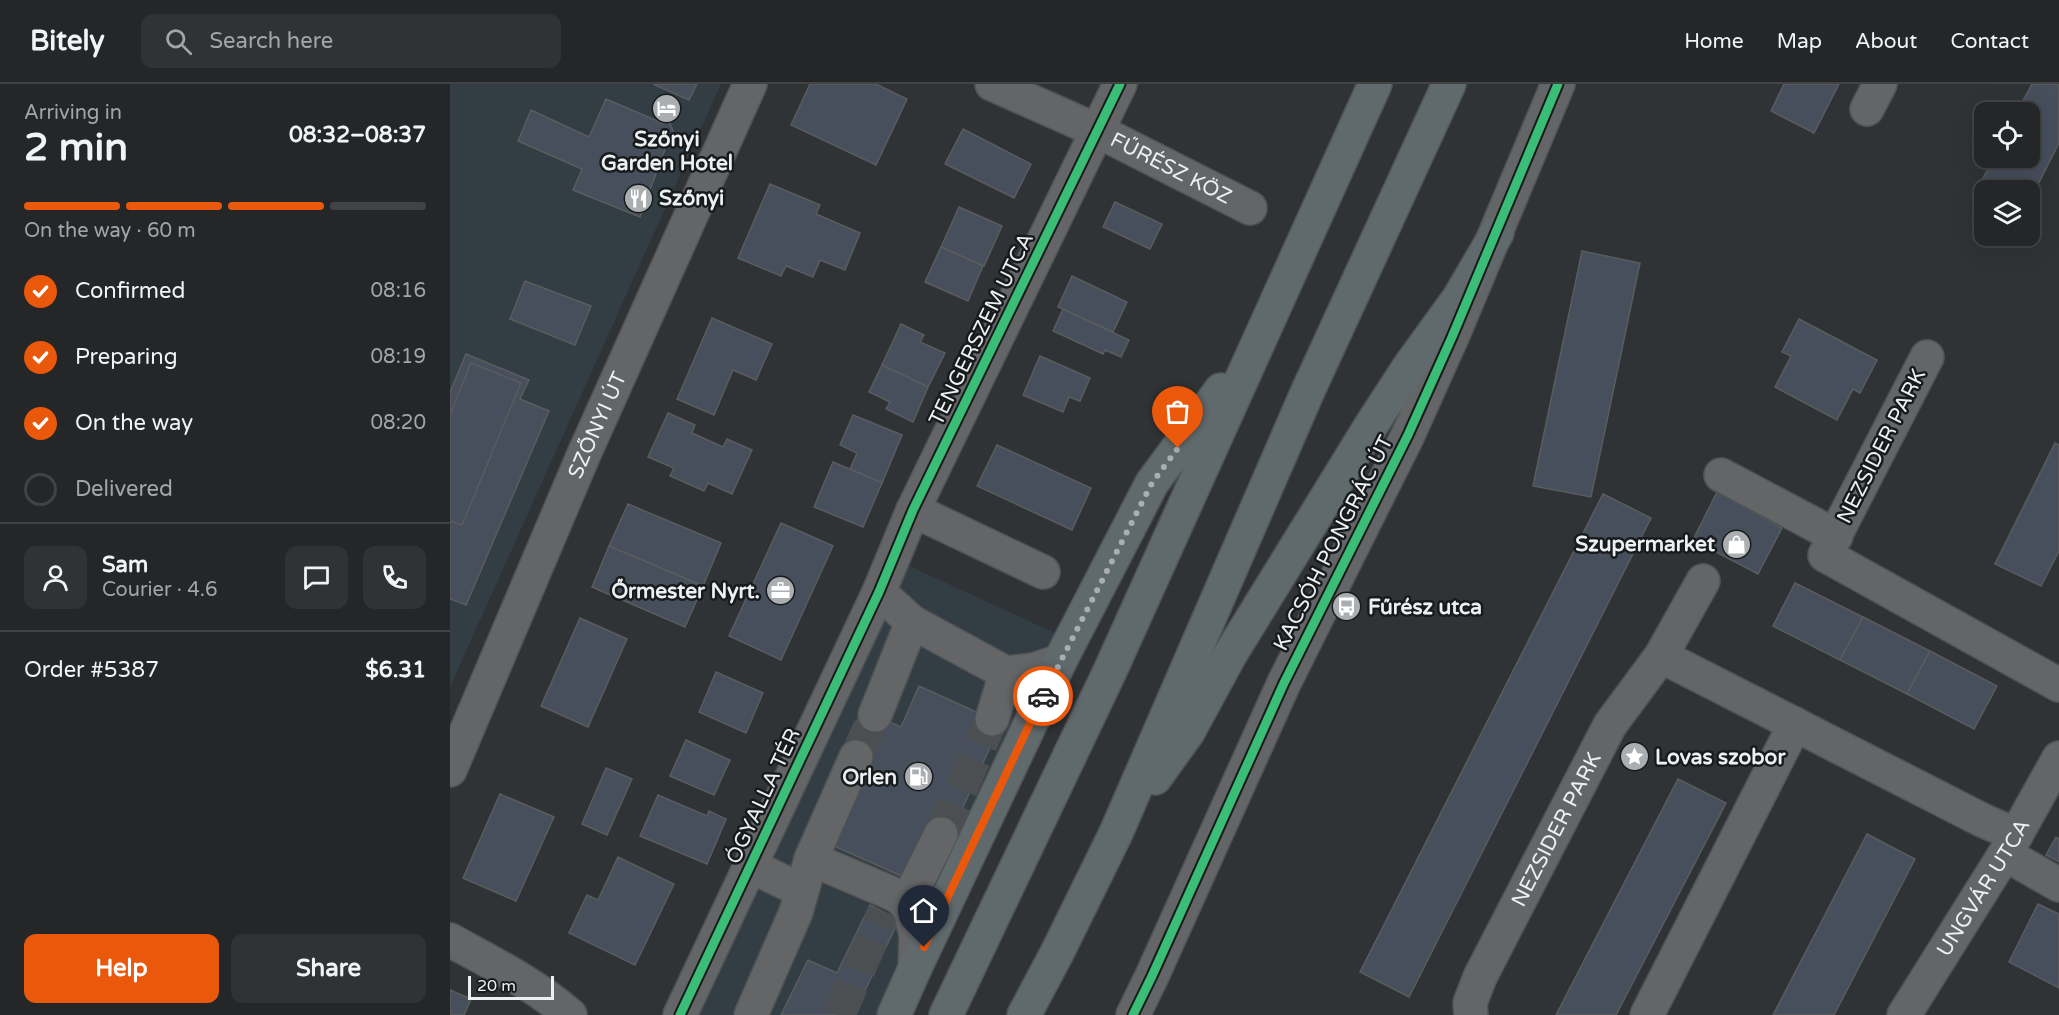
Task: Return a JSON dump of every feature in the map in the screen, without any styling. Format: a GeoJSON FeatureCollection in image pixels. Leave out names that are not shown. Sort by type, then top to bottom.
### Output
{"type":"FeatureCollection","features":[{"type":"Feature","properties":{"kind":"main road"},"geometry":{"type":"LineString","coordinates":[[946,1015],[1110,671],[1375,84]]}},
{"type":"Feature","properties":{"kind":"main road"},"geometry":{"type":"LineString","coordinates":[[1024,1015],[1116,833],[1307,393],[1449,84]]}},
{"type":"Feature","properties":{"kind":"main road"},"geometry":{"type":"LineString","coordinates":[[1116,833],[1188,732],[1231,652],[1341,474],[1409,367],[1459,298],[1497,233]]}},
{"type":"Feature","properties":{"kind":"main road"},"geometry":{"type":"LineString","coordinates":[[894,1015],[1060,661],[1152,483],[1257,343]]}},
{"type":"Feature","properties":{"kind":"street","name":"SZŐNYI ÚT"},"geometry":{"type":"LineString","coordinates":[[450,770],[584,454],[750,84]]}},
{"type":"Feature","properties":{"kind":"street","name":"FŰRÉSZ KÖZ"},"geometry":{"type":"LineString","coordinates":[[992,84],[1098,131],[1250,208]]}},
{"type":"Feature","properties":{"kind":"street","name":"TENGERSZEM UTCA"},"geometry":{"type":"LineString","coordinates":[[879,592],[913,510],[1120,84]]}},
{"type":"Feature","properties":{"kind":"street","name":"KACSÓH PONGRÁC ÚT"},"geometry":{"type":"LineString","coordinates":[[1133,1015],[1284,682],[1408,435],[1497,233],[1558,84]]}},
{"type":"Feature","properties":{"kind":"street","name":"NEZSIDER PARK"},"geometry":{"type":"LineString","coordinates":[[1927,357],[1826,555],[2059,685]]}},
{"type":"Feature","properties":{"kind":"street","name":"NEZSIDER PARK"},"geometry":{"type":"LineString","coordinates":[[1721,475],[1836,536]]}},
{"type":"Feature","properties":{"kind":"street"},"geometry":{"type":"LineString","coordinates":[[913,510],[1043,572]]}},
{"type":"Feature","properties":{"kind":"street","name":"NEZSIDER PARK"},"geometry":{"type":"LineString","coordinates":[[1471,1015],[1470,1003],[1480,977],[1610,725],[1661,656],[1703,581]]}},
{"type":"Feature","properties":{"kind":"street"},"geometry":{"type":"LineString","coordinates":[[879,592],[912,622],[1006,672],[1033,670],[1060,661]]}},
{"type":"Feature","properties":{"kind":"street","name":"ÓGYALLA TÉR"},"geometry":{"type":"LineString","coordinates":[[680,1015],[879,592]]}},
{"type":"Feature","properties":{"kind":"street"},"geometry":{"type":"LineString","coordinates":[[875,715],[912,622]]}},
{"type":"Feature","properties":{"kind":"street"},"geometry":{"type":"LineString","coordinates":[[1661,656],[1982,820],[2059,885]]}},
{"type":"Feature","properties":{"kind":"street"},"geometry":{"type":"LineString","coordinates":[[992,719],[1006,672]]}},
{"type":"Feature","properties":{"kind":"street"},"geometry":{"type":"LineString","coordinates":[[1647,1015],[1795,724]]}},
{"type":"Feature","properties":{"kind":"street"},"geometry":{"type":"LineString","coordinates":[[751,1015],[796,912],[811,859],[856,757]]}},
{"type":"Feature","properties":{"kind":"street","name":"UNGVÁR UTCA"},"geometry":{"type":"LineString","coordinates":[[1904,1015],[2011,845],[2059,758]]}},
{"type":"Feature","properties":{"kind":"street"},"geometry":{"type":"LineString","coordinates":[[894,904],[913,890],[941,834]]}},
{"type":"Feature","properties":{"kind":"street"},"geometry":{"type":"LineString","coordinates":[[811,859],[894,904],[916,935],[915,968]]}},
{"type":"Feature","properties":{"kind":"street"},"geometry":{"type":"LineString","coordinates":[[750,866],[801,890]]}},
{"type":"Feature","properties":{"kind":"street"},"geometry":{"type":"LineString","coordinates":[[450,940],[501,969],[560,1006],[570,1015]]}},
{"type":"Feature","properties":{"kind":"shaded area"},"geometry":{"type":"Polygon","coordinates":[[[450,84],[721,84],[450,687],[450,84]]]}},
{"type":"Feature","properties":{"kind":"shaded area"},"geometry":{"type":"Polygon","coordinates":[[[903,563],[1057,634],[877,1015],[689,1015],[903,563]]]}},
{"type":"Feature","properties":{"kind":"building"},"geometry":{"type":"Polygon","coordinates":[[[653,84],[697,84],[689,100],[653,84]]]}},
{"type":"Feature","properties":{"kind":"building"},"geometry":{"type":"Polygon","coordinates":[[[810,84],[876,84],[907,99],[876,165],[791,125],[810,84]]]}},
{"type":"Feature","properties":{"kind":"building"},"geometry":{"type":"Polygon","coordinates":[[[1784,84],[1839,84],[1814,133],[1771,111],[1784,84]]]}},
{"type":"Feature","properties":{"kind":"building"},"geometry":{"type":"Polygon","coordinates":[[[2032,84],[2059,84],[2059,143],[2040,180],[1982,180],[1989,168],[2040,168],[2040,102],[2022,102],[2032,84]]]}},
{"type":"Feature","properties":{"kind":"building"},"geometry":{"type":"Polygon","coordinates":[[[606,99],[662,123],[669,121],[677,141],[666,147],[640,217],[573,190],[582,169],[518,141],[531,110],[589,137],[606,99]]]}},
{"type":"Feature","properties":{"kind":"building"},"geometry":{"type":"Polygon","coordinates":[[[963,129],[1031,164],[1014,198],[945,164],[963,129]]]}},
{"type":"Feature","properties":{"kind":"building"},"geometry":{"type":"Polygon","coordinates":[[[770,184],[820,205],[816,214],[860,233],[845,270],[820,260],[813,277],[786,266],[781,276],[738,258],[770,184]]]}},
{"type":"Feature","properties":{"kind":"building"},"geometry":{"type":"Polygon","coordinates":[[[1115,202],[1162,224],[1150,249],[1103,227],[1115,202]]]}},
{"type":"Feature","properties":{"kind":"building"},"geometry":{"type":"Polygon","coordinates":[[[959,207],[1002,226],[984,266],[941,247],[959,207]]]}},
{"type":"Feature","properties":{"kind":"building"},"geometry":{"type":"Polygon","coordinates":[[[941,247],[983,266],[968,301],[925,282],[941,247]]]}},
{"type":"Feature","properties":{"kind":"building"},"geometry":{"type":"Polygon","coordinates":[[[1582,251],[1640,263],[1591,497],[1533,486],[1582,251]]]}},
{"type":"Feature","properties":{"kind":"building"},"geometry":{"type":"Polygon","coordinates":[[[1072,276],[1127,302],[1113,332],[1058,307],[1072,276]]]}},
{"type":"Feature","properties":{"kind":"building"},"geometry":{"type":"Polygon","coordinates":[[[525,281],[591,306],[575,345],[510,319],[525,281]]]}},
{"type":"Feature","properties":{"kind":"building"},"geometry":{"type":"Polygon","coordinates":[[[1063,309],[1129,340],[1121,357],[1105,350],[1103,354],[1053,331],[1063,309]]]}},
{"type":"Feature","properties":{"kind":"building"},"geometry":{"type":"Polygon","coordinates":[[[712,318],[772,344],[756,380],[733,370],[714,415],[677,399],[712,318]]]}},
{"type":"Feature","properties":{"kind":"building"},"geometry":{"type":"Polygon","coordinates":[[[1799,319],[1877,360],[1860,393],[1853,389],[1837,420],[1775,387],[1791,356],[1782,352],[1799,319]]]}},
{"type":"Feature","properties":{"kind":"building"},"geometry":{"type":"Polygon","coordinates":[[[901,324],[924,335],[920,342],[945,353],[928,387],[882,365],[901,324]]]}},
{"type":"Feature","properties":{"kind":"building"},"geometry":{"type":"Polygon","coordinates":[[[466,354],[529,380],[520,399],[549,411],[466,605],[450,599],[450,392],[466,354]]]}},
{"type":"Feature","properties":{"kind":"building"},"geometry":{"type":"Polygon","coordinates":[[[1040,356],[1090,378],[1080,401],[1069,397],[1063,412],[1023,395],[1040,356]]]}},
{"type":"Feature","properties":{"kind":"building"},"geometry":{"type":"Polygon","coordinates":[[[471,363],[521,383],[462,525],[450,521],[450,415],[471,363]]]}},
{"type":"Feature","properties":{"kind":"building"},"geometry":{"type":"Polygon","coordinates":[[[882,365],[928,387],[913,422],[886,409],[890,402],[869,392],[882,365]]]}},
{"type":"Feature","properties":{"kind":"building"},"geometry":{"type":"Polygon","coordinates":[[[668,413],[695,425],[692,433],[723,447],[727,439],[752,450],[732,494],[708,483],[704,491],[670,476],[674,468],[648,457],[668,413]]]}},
{"type":"Feature","properties":{"kind":"building"},"geometry":{"type":"Polygon","coordinates":[[[853,415],[902,435],[882,483],[850,469],[857,453],[840,445],[853,415]]]}},
{"type":"Feature","properties":{"kind":"building"},"geometry":{"type":"Polygon","coordinates":[[[2055,443],[2059,445],[2059,551],[2041,586],[1995,564],[2055,443]]]}},
{"type":"Feature","properties":{"kind":"building"},"geometry":{"type":"Polygon","coordinates":[[[997,445],[1091,488],[1072,530],[977,486],[997,445]]]}},
{"type":"Feature","properties":{"kind":"building"},"geometry":{"type":"Polygon","coordinates":[[[833,462],[882,483],[863,527],[814,507],[833,462]]]}},
{"type":"Feature","properties":{"kind":"building"},"geometry":{"type":"Polygon","coordinates":[[[1717,492],[1782,528],[1758,574],[1693,540],[1717,492]]]}},
{"type":"Feature","properties":{"kind":"building"},"geometry":{"type":"Polygon","coordinates":[[[1603,494],[1651,518],[1409,997],[1360,972],[1603,494]]]}},
{"type":"Feature","properties":{"kind":"building"},"geometry":{"type":"Polygon","coordinates":[[[628,504],[721,543],[703,586],[609,546],[628,504]]]}},
{"type":"Feature","properties":{"kind":"building","name":"Őrmester Nyrt."},"geometry":{"type":"Polygon","coordinates":[[[781,523],[833,546],[781,660],[729,636],[781,523]]]}},
{"type":"Feature","properties":{"kind":"building"},"geometry":{"type":"Polygon","coordinates":[[[609,546],[703,586],[685,627],[592,587],[609,546]]]}},
{"type":"Feature","properties":{"kind":"building"},"geometry":{"type":"Polygon","coordinates":[[[1795,583],[1863,617],[1840,660],[1773,626],[1795,583]]]}},
{"type":"Feature","properties":{"kind":"building"},"geometry":{"type":"Polygon","coordinates":[[[1863,617],[1930,651],[1907,694],[1840,660],[1863,617]]]}},
{"type":"Feature","properties":{"kind":"building"},"geometry":{"type":"Polygon","coordinates":[[[580,618],[627,639],[588,727],[541,706],[580,618]]]}},
{"type":"Feature","properties":{"kind":"building"},"geometry":{"type":"Polygon","coordinates":[[[1930,651],[1997,686],[1974,729],[1907,694],[1930,651]]]}},
{"type":"Feature","properties":{"kind":"building"},"geometry":{"type":"Polygon","coordinates":[[[716,672],[763,693],[746,733],[699,712],[716,672]]]}},
{"type":"Feature","properties":{"kind":"building","name":"Orlen"},"geometry":{"type":"Polygon","coordinates":[[[919,686],[1001,723],[949,838],[906,878],[834,846],[843,751],[862,710],[901,727],[919,686]]]}},
{"type":"Feature","properties":{"kind":"building"},"geometry":{"type":"Polygon","coordinates":[[[686,740],[730,760],[714,795],[670,776],[686,740]]]}},
{"type":"Feature","properties":{"kind":"building"},"geometry":{"type":"Polygon","coordinates":[[[606,768],[632,779],[607,835],[582,824],[606,768]]]}},
{"type":"Feature","properties":{"kind":"building"},"geometry":{"type":"Polygon","coordinates":[[[1678,779],[1726,803],[1616,1015],[1556,1015],[1678,779]]]}},
{"type":"Feature","properties":{"kind":"building"},"geometry":{"type":"Polygon","coordinates":[[[500,794],[554,817],[516,901],[463,878],[500,794]]]}},
{"type":"Feature","properties":{"kind":"building"},"geometry":{"type":"Polygon","coordinates":[[[658,795],[707,816],[709,811],[726,819],[707,864],[640,836],[658,795]]]}},
{"type":"Feature","properties":{"kind":"building"},"geometry":{"type":"Polygon","coordinates":[[[1867,834],[1915,859],[1834,1015],[1773,1015],[1867,834]]]}},
{"type":"Feature","properties":{"kind":"building"},"geometry":{"type":"Polygon","coordinates":[[[2056,837],[2059,839],[2059,862],[2046,855],[2056,837]]]}},
{"type":"Feature","properties":{"kind":"building"},"geometry":{"type":"Polygon","coordinates":[[[618,857],[674,884],[635,965],[569,933],[587,895],[598,900],[618,857]]]}},
{"type":"Feature","properties":{"kind":"building"},"geometry":{"type":"Polygon","coordinates":[[[2038,904],[2059,914],[2059,988],[2009,962],[2038,904]]]}},
{"type":"Feature","properties":{"kind":"building"},"geometry":{"type":"Polygon","coordinates":[[[870,905],[899,920],[853,1015],[781,1015],[808,960],[837,973],[870,905]]]}},
{"type":"Feature","properties":{"kind":"building"},"geometry":{"type":"Polygon","coordinates":[[[450,990],[471,999],[464,1015],[450,1015],[450,990]]]}},
{"type":"Feature","properties":{"kind":"tunnel"},"geometry":{"type":"LineString","coordinates":[[856,757],[875,715]]}},
{"type":"Feature","properties":{"kind":"tunnel"},"geometry":{"type":"LineString","coordinates":[[941,834],[992,719]]}},
{"type":"Feature","properties":{"kind":"tunnel"},"geometry":{"type":"LineString","coordinates":[[839,1015],[884,912]]}},
{"type":"Feature","properties":{"kind":"cycle path"},"geometry":{"type":"LineString","coordinates":[[680,1015],[879,592],[913,510],[1120,84]]}},
{"type":"Feature","properties":{"kind":"cycle path"},"geometry":{"type":"LineString","coordinates":[[1133,1015],[1284,683],[1408,435],[1452,337],[1558,84]]}},
{"type":"Feature","properties":{"kind":"way so far"},"geometry":{"type":"LineString","coordinates":[[1043,696],[1152,483],[1178,448]]}},
{"type":"Feature","properties":{"kind":"place","name":"Szőnyi Garden Hotel"},"geometry":{"type":"Point","coordinates":[667,108]}},
{"type":"Feature","properties":{"kind":"place","name":"Szőnyi"},"geometry":{"type":"Point","coordinates":[638,198]}},
{"type":"Feature","properties":{"kind":"place","name":"Szupermarket"},"geometry":{"type":"Point","coordinates":[1736,544]}},
{"type":"Feature","properties":{"kind":"place","name":"Őrmester Nyrt."},"geometry":{"type":"Point","coordinates":[781,591]}},
{"type":"Feature","properties":{"kind":"place","name":"Fűrész utca"},"geometry":{"type":"Point","coordinates":[1347,607]}},
{"type":"Feature","properties":{"kind":"place","name":"Lovas szobor"},"geometry":{"type":"Point","coordinates":[1634,757]}},
{"type":"Feature","properties":{"kind":"place","name":"Orlen"},"geometry":{"type":"Point","coordinates":[918,777]}},
{"type":"Feature","properties":{"kind":"route"},"geometry":{"type":"LineString","coordinates":[[924,947],[1043,696]]}}]}
